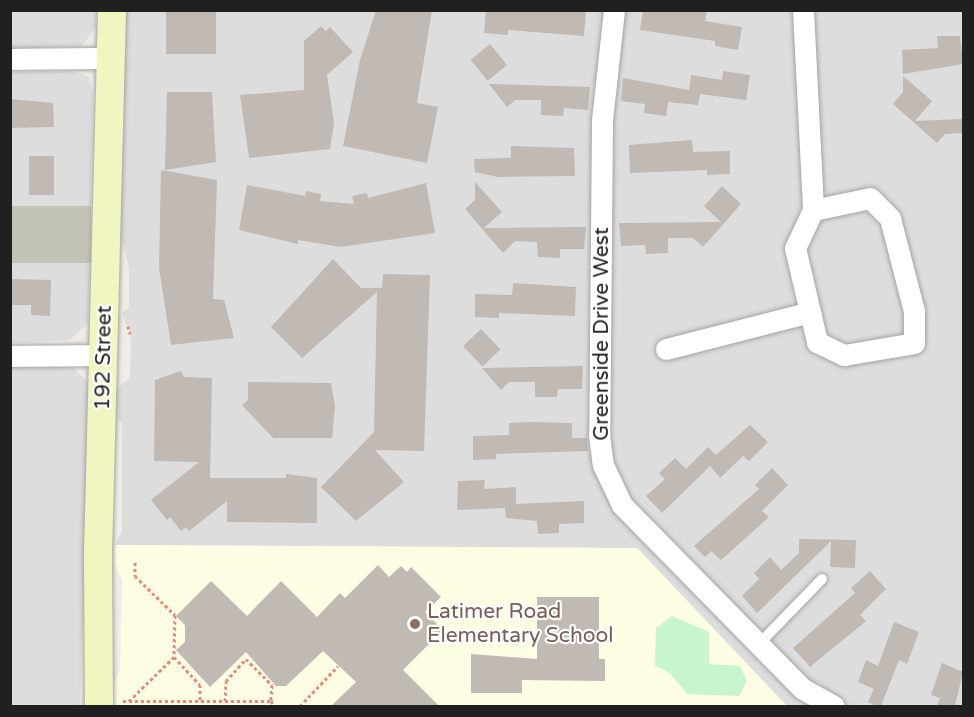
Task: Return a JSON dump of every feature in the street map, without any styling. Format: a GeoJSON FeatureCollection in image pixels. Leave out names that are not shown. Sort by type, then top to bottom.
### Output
{"type":"FeatureCollection","features":[{"type":"Feature","properties":{"kind":"main road","name":"192 Street"},"geometry":{"type":"LineString","coordinates":[[111,704],[104,355],[112,10]]}},
{"type":"Feature","properties":{"kind":"street","name":"Greenside Drive West"},"geometry":{"type":"LineString","coordinates":[[614,10],[602,121],[599,434],[603,465],[621,505],[760,642],[803,689],[834,706]]}},
{"type":"Feature","properties":{"kind":"street"},"geometry":{"type":"LineString","coordinates":[[803,10],[813,210],[795,248],[817,342],[844,355],[914,343],[914,311],[890,218],[870,198],[813,210]]}},
{"type":"Feature","properties":{"kind":"street"},"geometry":{"type":"LineString","coordinates":[[10,59],[111,58]]}},
{"type":"Feature","properties":{"kind":"street"},"geometry":{"type":"LineString","coordinates":[[666,349],[810,312]]}},
{"type":"Feature","properties":{"kind":"street"},"geometry":{"type":"LineString","coordinates":[[10,356],[104,355]]}},
{"type":"Feature","properties":{"kind":"lane"},"geometry":{"type":"LineString","coordinates":[[760,642],[822,579]]}},
{"type":"Feature","properties":{"kind":"path"},"geometry":{"type":"LineString","coordinates":[[135,562],[135,576],[175,615],[174,657],[200,685],[200,701]]}},
{"type":"Feature","properties":{"kind":"path"},"geometry":{"type":"LineString","coordinates":[[129,701],[174,657]]}},
{"type":"Feature","properties":{"kind":"path"},"geometry":{"type":"LineString","coordinates":[[225,701],[226,681],[246,659],[272,685],[271,701],[275,706]]}},
{"type":"Feature","properties":{"kind":"path"},"geometry":{"type":"LineString","coordinates":[[300,706],[338,666]]}},
{"type":"Feature","properties":{"kind":"path"},"geometry":{"type":"LineString","coordinates":[[111,704],[129,701],[271,701]]}},
{"type":"Feature","properties":{"kind":"shaded area"},"geometry":{"type":"Polygon","coordinates":[[[10,11],[96,11],[96,27],[82,46],[11,49],[10,11]]]}},
{"type":"Feature","properties":{"kind":"shaded area"},"geometry":{"type":"Polygon","coordinates":[[[124,11],[963,11],[963,706],[787,706],[637,548],[115,545],[122,531],[122,423],[115,416],[114,390],[130,378],[131,339],[122,313],[129,307],[129,268],[120,233],[124,11]]]}},
{"type":"Feature","properties":{"kind":"shaded area"},"geometry":{"type":"Polygon","coordinates":[[[73,71],[89,77],[93,94],[88,323],[70,340],[11,343],[10,72],[73,71]]]}},
{"type":"Feature","properties":{"kind":"shaded area"},"geometry":{"type":"Polygon","coordinates":[[[11,206],[91,206],[91,263],[11,263],[11,206]]]}},
{"type":"Feature","properties":{"kind":"shaded area"},"geometry":{"type":"Polygon","coordinates":[[[10,366],[73,367],[90,385],[80,706],[11,706],[10,366]]]}},
{"type":"Feature","properties":{"kind":"shaded area","name":"Latimer Road Elementary School"},"geometry":{"type":"Polygon","coordinates":[[[115,545],[637,548],[787,706],[111,706],[111,688],[120,670],[122,579],[115,566],[115,545]]]}},
{"type":"Feature","properties":{"kind":"green space"},"geometry":{"type":"Polygon","coordinates":[[[672,616],[709,632],[709,664],[740,666],[747,681],[739,696],[687,694],[670,673],[655,666],[656,628],[672,616]]]}},
{"type":"Feature","properties":{"kind":"building"},"geometry":{"type":"Polygon","coordinates":[[[166,10],[216,10],[216,54],[166,54],[166,10]]]}},
{"type":"Feature","properties":{"kind":"building"},"geometry":{"type":"Polygon","coordinates":[[[376,10],[432,10],[417,103],[438,107],[427,163],[343,146],[360,60],[376,10]]]}},
{"type":"Feature","properties":{"kind":"building"},"geometry":{"type":"Polygon","coordinates":[[[486,10],[586,10],[584,36],[508,30],[508,35],[484,33],[486,10]]]}},
{"type":"Feature","properties":{"kind":"building"},"geometry":{"type":"Polygon","coordinates":[[[643,10],[707,10],[705,21],[742,27],[738,50],[715,46],[715,41],[640,30],[643,10]]]}},
{"type":"Feature","properties":{"kind":"building"},"geometry":{"type":"Polygon","coordinates":[[[321,26],[326,31],[330,27],[353,52],[327,75],[334,123],[330,149],[249,158],[240,95],[304,90],[304,41],[321,26]]]}},
{"type":"Feature","properties":{"kind":"building"},"geometry":{"type":"Polygon","coordinates":[[[937,36],[960,36],[963,64],[903,74],[902,50],[938,48],[937,36]]]}},
{"type":"Feature","properties":{"kind":"building"},"geometry":{"type":"Polygon","coordinates":[[[490,44],[507,65],[488,81],[471,60],[490,44]]]}},
{"type":"Feature","properties":{"kind":"building"},"geometry":{"type":"Polygon","coordinates":[[[723,71],[750,75],[746,100],[700,94],[698,105],[668,102],[666,116],[644,113],[645,104],[621,101],[623,78],[689,90],[691,75],[722,80],[723,71]]]}},
{"type":"Feature","properties":{"kind":"building"},"geometry":{"type":"Polygon","coordinates":[[[903,76],[932,101],[915,121],[963,119],[963,133],[945,134],[937,143],[893,104],[903,92],[903,76]]]}},
{"type":"Feature","properties":{"kind":"building"},"geometry":{"type":"Polygon","coordinates":[[[489,84],[590,87],[588,110],[564,108],[563,116],[541,115],[541,100],[515,100],[507,107],[489,84]]]}},
{"type":"Feature","properties":{"kind":"building"},"geometry":{"type":"Polygon","coordinates":[[[167,92],[212,92],[216,162],[165,170],[167,92]]]}},
{"type":"Feature","properties":{"kind":"building"},"geometry":{"type":"Polygon","coordinates":[[[10,99],[53,103],[54,127],[10,128],[10,99]]]}},
{"type":"Feature","properties":{"kind":"building"},"geometry":{"type":"Polygon","coordinates":[[[692,140],[693,152],[730,151],[730,174],[707,175],[707,170],[630,173],[629,145],[692,140]]]}},
{"type":"Feature","properties":{"kind":"building"},"geometry":{"type":"Polygon","coordinates":[[[511,146],[574,148],[575,176],[498,177],[475,172],[474,159],[511,158],[511,146]]]}},
{"type":"Feature","properties":{"kind":"building"},"geometry":{"type":"Polygon","coordinates":[[[29,156],[54,156],[54,195],[29,195],[29,156]]]}},
{"type":"Feature","properties":{"kind":"building"},"geometry":{"type":"Polygon","coordinates":[[[161,170],[217,180],[213,299],[224,300],[234,338],[171,345],[159,268],[161,170]]]}},
{"type":"Feature","properties":{"kind":"building"},"geometry":{"type":"Polygon","coordinates":[[[475,182],[502,212],[484,228],[586,227],[584,249],[560,249],[560,258],[538,257],[537,242],[515,241],[503,253],[465,209],[475,200],[475,182]]]}},
{"type":"Feature","properties":{"kind":"building"},"geometry":{"type":"Polygon","coordinates":[[[426,183],[435,233],[341,247],[298,240],[298,244],[239,230],[247,185],[305,196],[306,191],[321,194],[320,201],[354,204],[352,196],[367,193],[368,198],[426,183]]]}},
{"type":"Feature","properties":{"kind":"building"},"geometry":{"type":"Polygon","coordinates":[[[722,186],[741,204],[703,247],[693,238],[668,238],[668,253],[646,254],[645,245],[621,246],[619,223],[721,222],[704,206],[722,186]]]}},
{"type":"Feature","properties":{"kind":"building"},"geometry":{"type":"Polygon","coordinates":[[[333,259],[361,288],[382,288],[383,274],[430,275],[424,451],[375,450],[404,482],[356,521],[321,487],[374,432],[377,292],[302,358],[271,327],[333,259]]]}},
{"type":"Feature","properties":{"kind":"building"},"geometry":{"type":"Polygon","coordinates":[[[10,279],[51,280],[50,316],[31,315],[31,305],[10,305],[10,279]]]}},
{"type":"Feature","properties":{"kind":"building"},"geometry":{"type":"Polygon","coordinates":[[[513,283],[576,287],[575,316],[499,313],[499,318],[475,317],[475,294],[512,295],[513,283]]]}},
{"type":"Feature","properties":{"kind":"building"},"geometry":{"type":"Polygon","coordinates":[[[481,329],[500,349],[482,367],[463,346],[481,329]]]}},
{"type":"Feature","properties":{"kind":"building"},"geometry":{"type":"Polygon","coordinates":[[[583,366],[582,389],[558,389],[557,397],[535,397],[535,382],[509,382],[501,390],[482,368],[583,366]]]}},
{"type":"Feature","properties":{"kind":"building"},"geometry":{"type":"Polygon","coordinates":[[[181,371],[184,377],[212,378],[210,478],[286,478],[286,474],[317,478],[317,523],[227,522],[227,501],[189,531],[186,527],[181,531],[170,517],[167,520],[151,500],[199,462],[154,461],[155,380],[181,371]]]}},
{"type":"Feature","properties":{"kind":"building"},"geometry":{"type":"Polygon","coordinates":[[[248,382],[331,383],[335,406],[332,438],[273,438],[242,405],[248,400],[248,382]]]}},
{"type":"Feature","properties":{"kind":"building"},"geometry":{"type":"Polygon","coordinates":[[[509,423],[572,423],[572,438],[587,438],[588,451],[496,454],[496,459],[473,460],[473,436],[509,435],[509,423]]]}},
{"type":"Feature","properties":{"kind":"building"},"geometry":{"type":"Polygon","coordinates":[[[750,425],[768,442],[749,461],[743,456],[720,478],[710,466],[662,513],[646,496],[665,479],[659,473],[675,458],[686,469],[708,447],[716,455],[750,425]]]}},
{"type":"Feature","properties":{"kind":"building"},"geometry":{"type":"Polygon","coordinates":[[[772,468],[788,485],[762,511],[769,517],[721,560],[711,551],[705,557],[694,546],[759,489],[755,485],[772,468]]]}},
{"type":"Feature","properties":{"kind":"building"},"geometry":{"type":"Polygon","coordinates":[[[485,480],[484,489],[516,487],[516,504],[584,501],[584,523],[559,524],[559,533],[538,534],[537,521],[506,518],[505,508],[457,510],[458,481],[485,480]]]}},
{"type":"Feature","properties":{"kind":"building"},"geometry":{"type":"Polygon","coordinates":[[[799,539],[856,540],[855,568],[830,567],[831,541],[757,613],[742,596],[759,579],[754,573],[770,557],[781,570],[799,553],[799,539]]]}},
{"type":"Feature","properties":{"kind":"building","name":"Latimer Road Elementary School"},"geometry":{"type":"Polygon","coordinates":[[[378,565],[389,577],[401,566],[407,572],[411,567],[441,597],[425,612],[443,630],[403,670],[439,706],[331,706],[356,682],[323,651],[286,686],[276,686],[246,652],[210,687],[176,650],[185,642],[185,625],[176,616],[211,581],[247,616],[281,581],[317,617],[340,593],[345,598],[378,565]]]}},
{"type":"Feature","properties":{"kind":"building"},"geometry":{"type":"Polygon","coordinates":[[[870,571],[886,589],[860,615],[866,621],[810,667],[793,648],[855,593],[851,588],[870,571]]]}},
{"type":"Feature","properties":{"kind":"building"},"geometry":{"type":"Polygon","coordinates":[[[537,597],[599,597],[599,659],[605,659],[605,681],[522,680],[522,693],[471,693],[471,654],[537,659],[537,597]]]}},
{"type":"Feature","properties":{"kind":"building"},"geometry":{"type":"Polygon","coordinates":[[[894,622],[919,632],[907,664],[899,660],[881,706],[876,706],[868,702],[874,689],[858,682],[866,660],[878,666],[894,622]]]}},
{"type":"Feature","properties":{"kind":"building"},"geometry":{"type":"Polygon","coordinates":[[[942,663],[963,672],[955,706],[937,706],[940,698],[931,695],[942,663]]]}},
{"type":"Feature","properties":{"kind":"place","name":"Latimer Road Elementary School"},"geometry":{"type":"Point","coordinates":[415,624]}}]}
